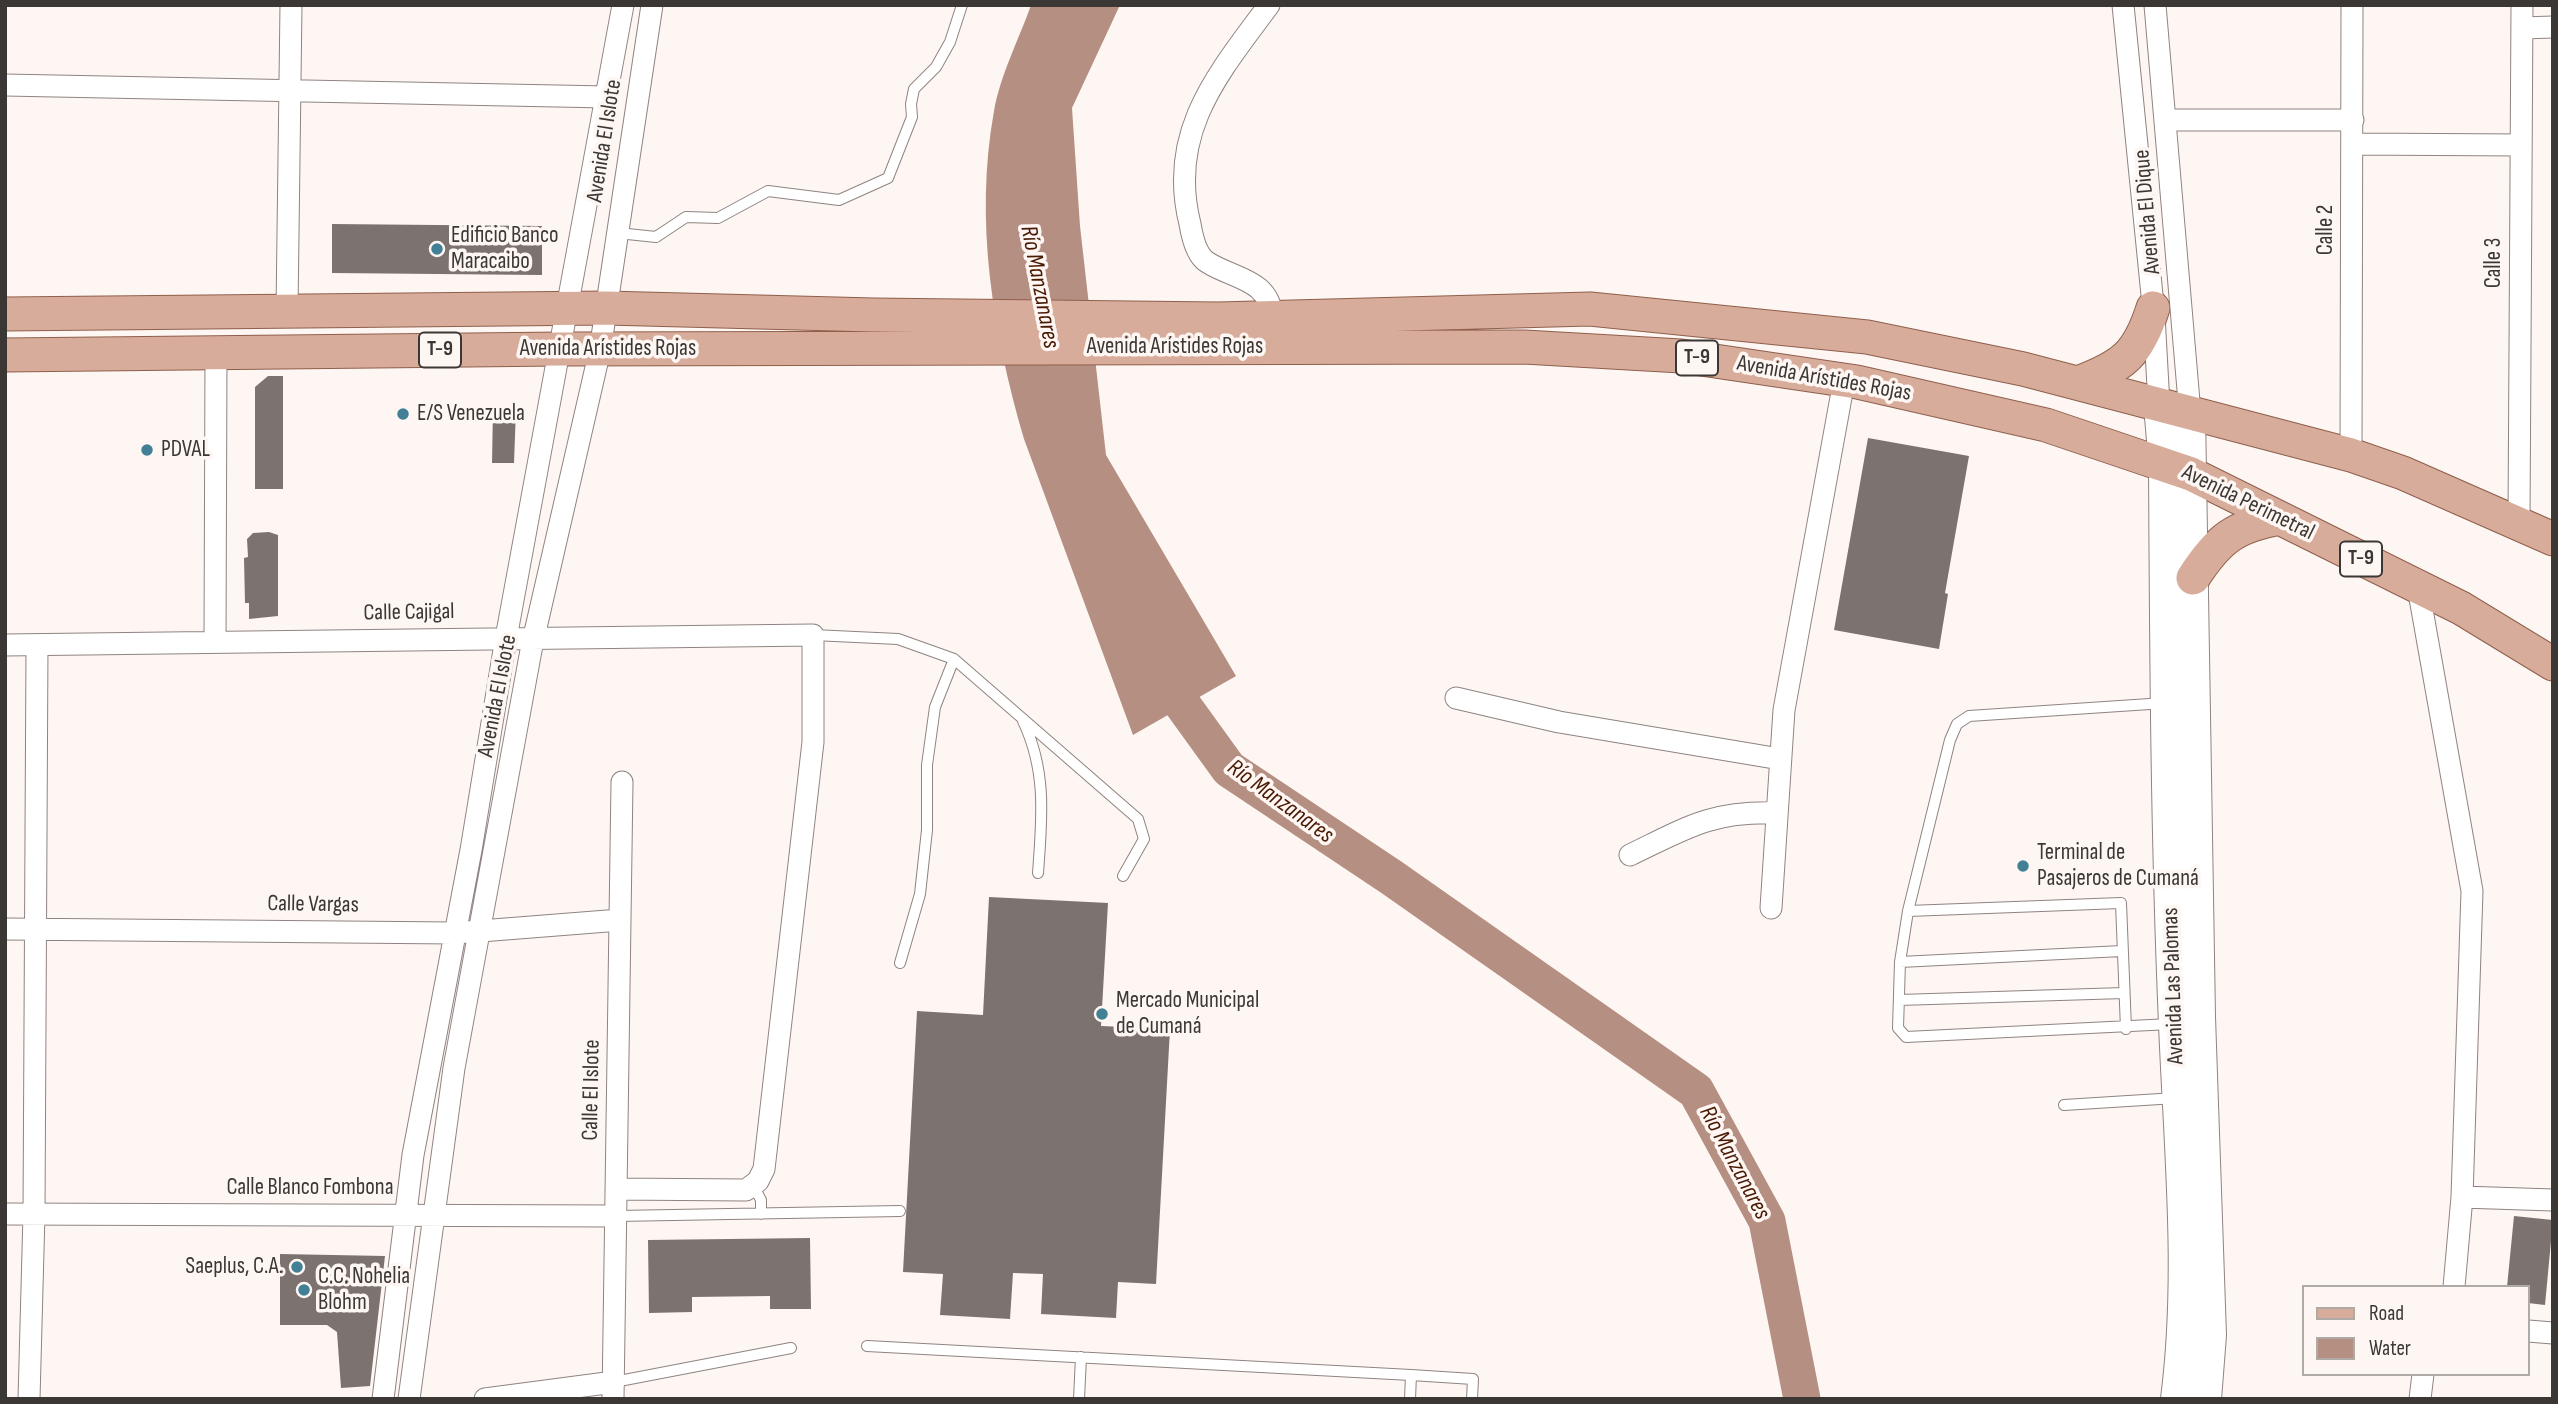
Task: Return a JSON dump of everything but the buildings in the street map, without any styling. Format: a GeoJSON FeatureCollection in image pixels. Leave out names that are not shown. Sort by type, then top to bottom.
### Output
{"type":"FeatureCollection","features":[{"type":"Feature","properties":{"kind":"main road","name":"Avenida Arístides Rojas"},"geometry":{"type":"LineString","coordinates":[[5,314],[606,308],[874,331]]}},
{"type":"Feature","properties":{"kind":"main road"},"geometry":{"type":"LineString","coordinates":[[2078,383],[2116,368],[2126,359],[2140,344],[2153,308]]}},
{"type":"Feature","properties":{"kind":"main road","name":"Avenida Arístides Rojas"},"geometry":{"type":"LineString","coordinates":[[1218,333],[1272,317],[1590,309],[1867,337],[2023,369],[2175,409]]}},
{"type":"Feature","properties":{"kind":"main road","name":"Avenida Arístides Rojas"},"geometry":{"type":"LineString","coordinates":[[5,355],[600,350],[874,331],[1218,333],[1524,346],[1681,356],[1844,380],[2046,425],[2178,469]]}},
{"type":"Feature","properties":{"kind":"main road","name":"T-9"},"geometry":{"type":"LineString","coordinates":[[2175,409],[2351,454],[2403,473],[2553,539]]}},
{"type":"Feature","properties":{"kind":"main road","name":"Avenida Las Palomas"},"geometry":{"type":"LineString","coordinates":[[2175,409],[2178,469],[2193,578],[2200,1017],[2211,1335],[2206,1399]]}},
{"type":"Feature","properties":{"kind":"main road","name":"Avenida Las Palomas"},"geometry":{"type":"LineString","coordinates":[[2176,1399],[2184,1338],[2183,1196],[2174,1024],[2168,702],[2178,469]]}},
{"type":"Feature","properties":{"kind":"main road","name":"Avenida Perimetral"},"geometry":{"type":"LineString","coordinates":[[2178,469],[2461,608],[2553,664]]}},
{"type":"Feature","properties":{"kind":"main road"},"geometry":{"type":"LineString","coordinates":[[2193,578],[2209,553],[2231,533],[2251,523],[2280,518]]}},
{"type":"Feature","properties":{"kind":"street"},"geometry":{"type":"LineString","coordinates":[[288,311],[291,5]]}},
{"type":"Feature","properties":{"kind":"street","name":"Avenida El Islote"},"geometry":{"type":"LineString","coordinates":[[383,1399],[413,1155],[623,5]]}},
{"type":"Feature","properties":{"kind":"street","name":"Avenida El Islote"},"geometry":{"type":"LineString","coordinates":[[409,1399],[454,1068],[536,640],[600,350],[652,5]]}},
{"type":"Feature","properties":{"kind":"street"},"geometry":{"type":"LineString","coordinates":[[1269,5],[1206,92],[1187,146],[1184,184],[1189,220],[1199,252],[1205,261],[1259,287],[1269,300],[1272,317]]}},
{"type":"Feature","properties":{"kind":"street","name":"Avenida El Dique"},"geometry":{"type":"LineString","coordinates":[[2123,5],[2153,308],[2175,409]]}},
{"type":"Feature","properties":{"kind":"street","name":"Avenida El Dique"},"geometry":{"type":"LineString","coordinates":[[2155,5],[2166,120],[2175,409]]}},
{"type":"Feature","properties":{"kind":"street","name":"Calle 2"},"geometry":{"type":"LineString","coordinates":[[2351,454],[2352,5]]}},
{"type":"Feature","properties":{"kind":"street","name":"Calle 3"},"geometry":{"type":"LineString","coordinates":[[2519,522],[2522,5]]}},
{"type":"Feature","properties":{"kind":"street"},"geometry":{"type":"LineString","coordinates":[[2522,28],[2553,27]]}},
{"type":"Feature","properties":{"kind":"street"},"geometry":{"type":"LineString","coordinates":[[5,85],[607,97]]}},
{"type":"Feature","properties":{"kind":"street"},"geometry":{"type":"LineString","coordinates":[[2166,120],[2353,120]]}},
{"type":"Feature","properties":{"kind":"street"},"geometry":{"type":"LineString","coordinates":[[2353,144],[2521,145]]}},
{"type":"Feature","properties":{"kind":"street"},"geometry":{"type":"LineString","coordinates":[[215,642],[216,353]]}},
{"type":"Feature","properties":{"kind":"street"},"geometry":{"type":"LineString","coordinates":[[1770,908],[1784,710],[1844,380]]}},
{"type":"Feature","properties":{"kind":"street"},"geometry":{"type":"LineString","coordinates":[[2418,587],[2472,891],[2462,1197],[2454,1285]]}},
{"type":"Feature","properties":{"kind":"street"},"geometry":{"type":"LineString","coordinates":[[617,1189],[746,1190],[764,1169],[813,741],[813,635]]}},
{"type":"Feature","properties":{"kind":"street","name":"Calle Cajigal"},"geometry":{"type":"LineString","coordinates":[[5,645],[813,635]]}},
{"type":"Feature","properties":{"kind":"street"},"geometry":{"type":"LineString","coordinates":[[29,1399],[34,1214],[37,645]]}},
{"type":"Feature","properties":{"kind":"street"},"geometry":{"type":"LineString","coordinates":[[1457,698],[1559,722],[1780,759]]}},
{"type":"Feature","properties":{"kind":"street","name":"Calle El Islote"},"geometry":{"type":"LineString","coordinates":[[614,1390],[622,782]]}},
{"type":"Feature","properties":{"kind":"street"},"geometry":{"type":"LineString","coordinates":[[1630,855],[1703,820],[1738,811],[1776,813]]}},
{"type":"Feature","properties":{"kind":"street","name":"Calle Vargas"},"geometry":{"type":"LineString","coordinates":[[5,929],[455,933],[620,920]]}},
{"type":"Feature","properties":{"kind":"street"},"geometry":{"type":"LineString","coordinates":[[2462,1197],[2553,1200]]}},
{"type":"Feature","properties":{"kind":"street","name":"Calle Blanco Fombona"},"geometry":{"type":"LineString","coordinates":[[5,1214],[616,1216]]}},
{"type":"Feature","properties":{"kind":"street"},"geometry":{"type":"LineString","coordinates":[[2530,1331],[2553,1333]]}},
{"type":"Feature","properties":{"kind":"street"},"geometry":{"type":"LineString","coordinates":[[2420,1399],[2423,1376]]}},
{"type":"Feature","properties":{"kind":"street"},"geometry":{"type":"LineString","coordinates":[[485,1399],[614,1390]]}},
{"type":"Feature","properties":{"kind":"lane"},"geometry":{"type":"LineString","coordinates":[[618,233],[656,237],[686,217],[718,218],[768,191],[839,200],[888,178],[912,117],[914,89],[936,67],[950,41],[962,5]]}},
{"type":"Feature","properties":{"kind":"lane"},"geometry":{"type":"LineString","coordinates":[[813,635],[898,639],[954,659],[1138,819],[1144,839],[1123,876]]}},
{"type":"Feature","properties":{"kind":"lane"},"geometry":{"type":"LineString","coordinates":[[900,963],[920,894],[927,830],[927,765],[935,707],[954,659]]}},
{"type":"Feature","properties":{"kind":"lane"},"geometry":{"type":"LineString","coordinates":[[2168,702],[1969,716],[1957,724],[1950,740],[1908,911],[1900,962],[1898,1028],[1906,1037],[2174,1024]]}},
{"type":"Feature","properties":{"kind":"lane"},"geometry":{"type":"LineString","coordinates":[[1021,715],[1034,744],[1042,780],[1038,873]]}},
{"type":"Feature","properties":{"kind":"lane"},"geometry":{"type":"LineString","coordinates":[[1908,911],[2121,903],[2126,1028]]}},
{"type":"Feature","properties":{"kind":"lane"},"geometry":{"type":"LineString","coordinates":[[1900,962],[2122,951]]}},
{"type":"Feature","properties":{"kind":"lane"},"geometry":{"type":"LineString","coordinates":[[1899,1000],[2124,993]]}},
{"type":"Feature","properties":{"kind":"lane"},"geometry":{"type":"LineString","coordinates":[[2064,1105],[2178,1098]]}},
{"type":"Feature","properties":{"kind":"lane"},"geometry":{"type":"LineString","coordinates":[[753,1185],[761,1200],[761,1213]]}},
{"type":"Feature","properties":{"kind":"lane"},"geometry":{"type":"LineString","coordinates":[[616,1216],[900,1211]]}},
{"type":"Feature","properties":{"kind":"lane"},"geometry":{"type":"LineString","coordinates":[[867,1346],[1473,1379],[1472,1399]]}},
{"type":"Feature","properties":{"kind":"lane"},"geometry":{"type":"LineString","coordinates":[[614,1390],[791,1348]]}},
{"type":"Feature","properties":{"kind":"lane"},"geometry":{"type":"LineString","coordinates":[[1079,1399],[1082,1357]]}},
{"type":"Feature","properties":{"kind":"lane"},"geometry":{"type":"LineString","coordinates":[[1410,1399],[1411,1375]]}},
{"type":"Feature","properties":{"kind":"water"},"geometry":{"type":"Polygon","coordinates":[[[1031,5],[1120,5],[1072,108],[1080,226],[1106,455],[1236,676],[1133,735],[1024,439],[1003,358],[990,276],[986,194],[994,111],[1005,71],[1031,5]]]}},
{"type":"Feature","properties":{"kind":"waterway","name":"Río Manzanares"},"geometry":{"type":"LineString","coordinates":[[1156,668],[1229,769],[1391,877],[1696,1091],[1767,1221],[1802,1399]]}},
{"type":"Feature","properties":{"kind":"place","name":"Edificio Banco Maracaibo"},"geometry":{"type":"Point","coordinates":[437,249]}},
{"type":"Feature","properties":{"kind":"place","name":"E/S Venezuela"},"geometry":{"type":"Point","coordinates":[403,414]}},
{"type":"Feature","properties":{"kind":"place","name":"PDVAL"},"geometry":{"type":"Point","coordinates":[147,450]}},
{"type":"Feature","properties":{"kind":"place","name":"Terminal de Pasajeros de Cumaná"},"geometry":{"type":"Point","coordinates":[2023,866]}},
{"type":"Feature","properties":{"kind":"place","name":"Mercado Municipal de Cumaná"},"geometry":{"type":"Point","coordinates":[1102,1014]}},
{"type":"Feature","properties":{"kind":"place","name":"Saeplus, C.A."},"geometry":{"type":"Point","coordinates":[297,1267]}},
{"type":"Feature","properties":{"kind":"place","name":"C.C. Nohelia Blohm"},"geometry":{"type":"Point","coordinates":[304,1290]}}]}
